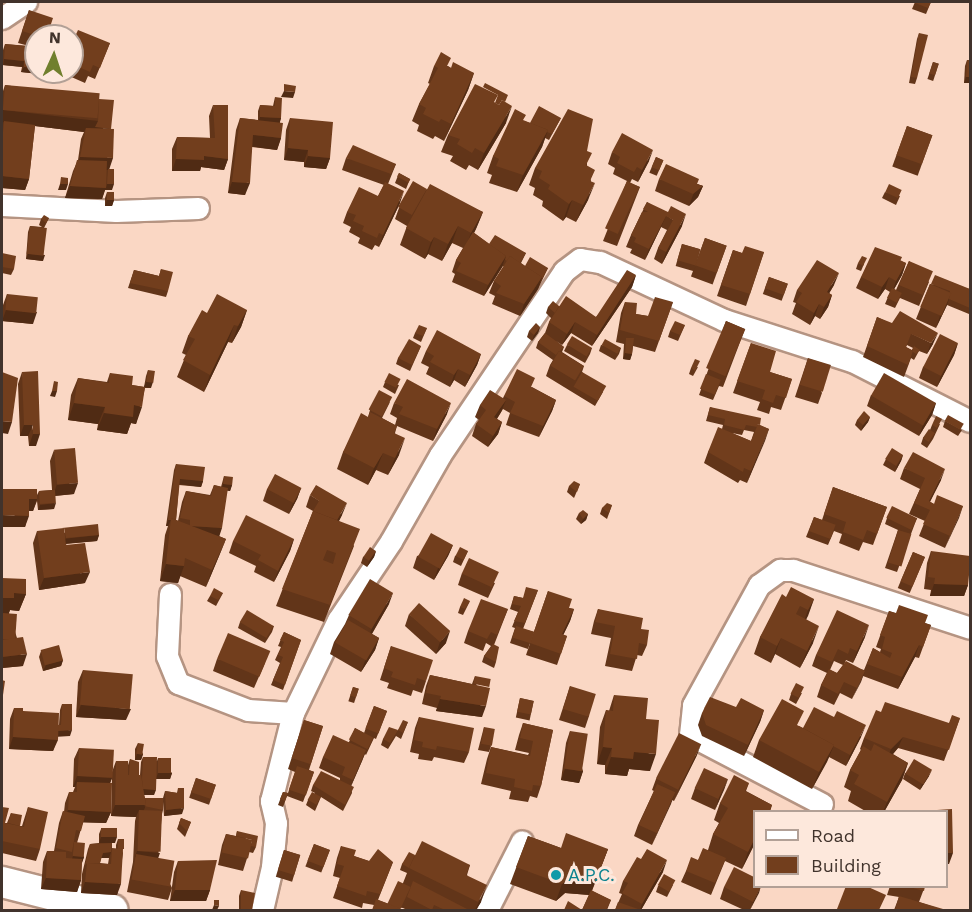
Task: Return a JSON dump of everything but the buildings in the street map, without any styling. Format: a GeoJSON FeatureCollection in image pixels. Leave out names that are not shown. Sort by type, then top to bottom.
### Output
{"type":"FeatureCollection","features":[{"type":"Feature","properties":{"kind":"main road"},"geometry":{"type":"LineString","coordinates":[[2,882],[113,910]]}},
{"type":"Feature","properties":{"kind":"street"},"geometry":{"type":"LineString","coordinates":[[2,18],[26,2]]}},
{"type":"Feature","properties":{"kind":"street"},"geometry":{"type":"LineString","coordinates":[[2,205],[105,211],[198,208]]}},
{"type":"Feature","properties":{"kind":"street"},"geometry":{"type":"LineString","coordinates":[[262,910],[272,867],[276,823],[271,801],[293,713],[338,620],[391,541],[440,455],[570,263],[579,259],[600,262],[724,320],[852,362],[970,421]]}},
{"type":"Feature","properties":{"kind":"street"},"geometry":{"type":"LineString","coordinates":[[822,804],[690,735],[693,705],[759,585],[780,570],[793,570],[970,628]]}},
{"type":"Feature","properties":{"kind":"street"},"geometry":{"type":"LineString","coordinates":[[170,594],[167,656],[178,683],[248,710],[293,713]]}},
{"type":"Feature","properties":{"kind":"street"},"geometry":{"type":"LineString","coordinates":[[487,910],[522,841]]}},
{"type":"Feature","properties":{"kind":"place","name":"A.P.C."},"geometry":{"type":"Point","coordinates":[556,875]}}]}
